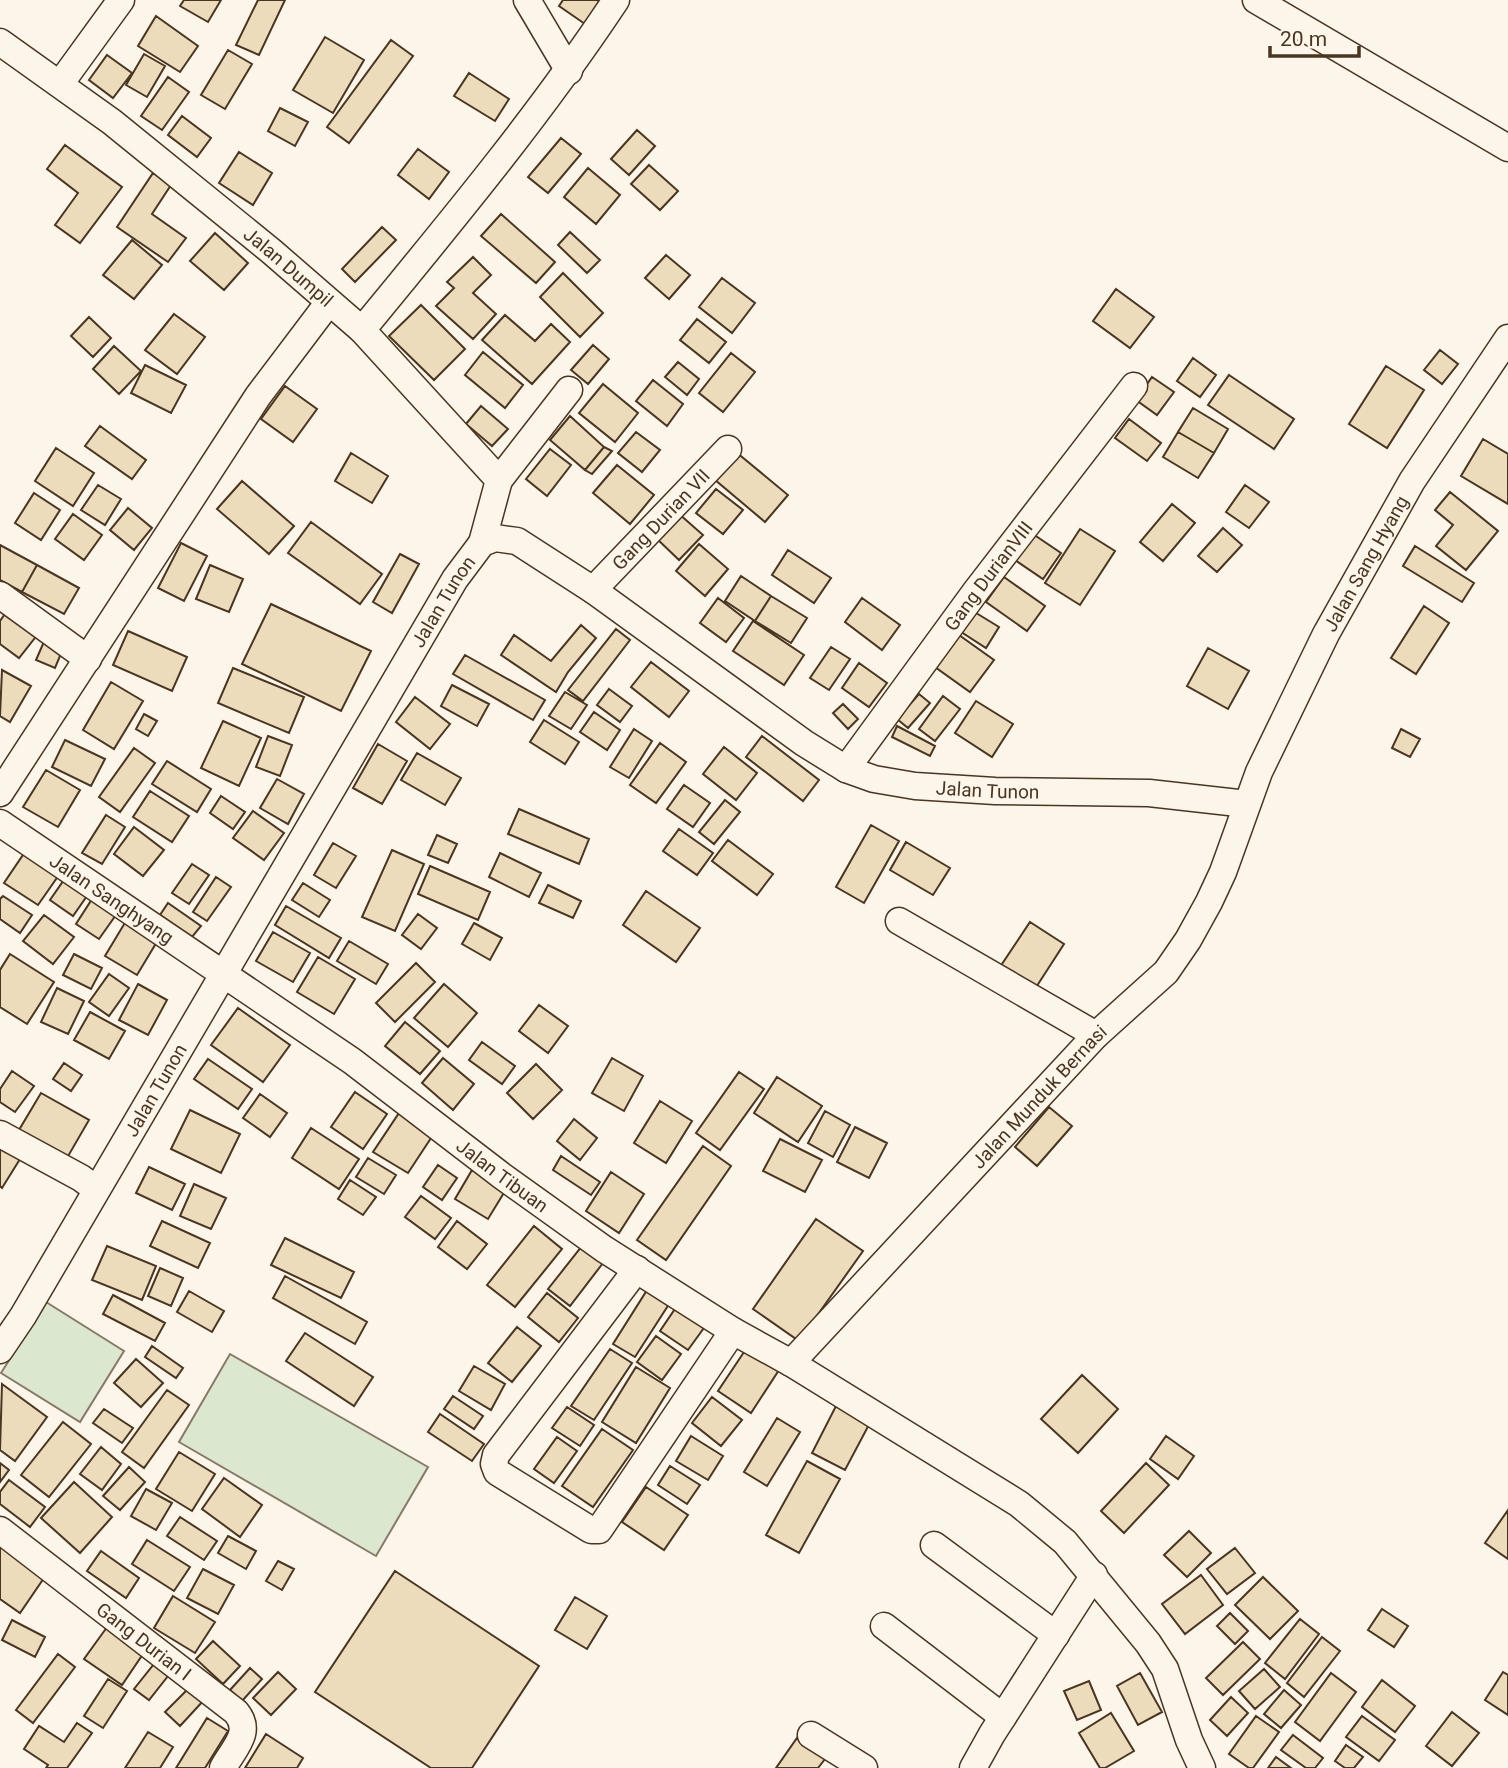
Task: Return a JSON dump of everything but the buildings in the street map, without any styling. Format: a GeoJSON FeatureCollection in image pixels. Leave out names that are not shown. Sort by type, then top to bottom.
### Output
{"type":"FeatureCollection","features":[{"type":"Feature","properties":{"kind":"street"},"geometry":{"type":"LineString","coordinates":[[60,84],[121,0]]}},
{"type":"Feature","properties":{"kind":"street"},"geometry":{"type":"LineString","coordinates":[[527,0],[569,71]]}},
{"type":"Feature","properties":{"kind":"street"},"geometry":{"type":"LineString","coordinates":[[362,330],[445,230],[569,71],[616,0]]}},
{"type":"Feature","properties":{"kind":"street"},"geometry":{"type":"LineString","coordinates":[[1256,0],[1508,148]]}},
{"type":"Feature","properties":{"kind":"street","name":"Jalan Dumpil"},"geometry":{"type":"LineString","coordinates":[[0,42],[113,122],[271,251],[362,330],[499,480]]}},
{"type":"Feature","properties":{"kind":"street"},"geometry":{"type":"LineString","coordinates":[[0,793],[187,501],[258,396],[330,302]]}},
{"type":"Feature","properties":{"kind":"street","name":"Jalan Sang Hyang"},"geometry":{"type":"LineString","coordinates":[[1247,804],[1263,763],[1326,634],[1412,481],[1508,338]]}},
{"type":"Feature","properties":{"kind":"street","name":"Gang DurianVIII"},"geometry":{"type":"LineString","coordinates":[[846,769],[976,592],[1134,386]]}},
{"type":"Feature","properties":{"kind":"street"},"geometry":{"type":"LineString","coordinates":[[482,543],[499,480],[569,390]]}},
{"type":"Feature","properties":{"kind":"street","name":"Gang Durian VII"},"geometry":{"type":"LineString","coordinates":[[593,590],[728,449]]}},
{"type":"Feature","properties":{"kind":"street","name":"Jalan Tunon"},"geometry":{"type":"LineString","coordinates":[[0,1350],[23,1316],[456,579],[482,543],[495,538],[517,541],[593,590],[804,743],[846,769],[874,779],[915,786],[995,791],[1149,793],[1247,804]]}},
{"type":"Feature","properties":{"kind":"street"},"geometry":{"type":"LineString","coordinates":[[0,594],[88,659]]}},
{"type":"Feature","properties":{"kind":"street","name":"Jalan Munduk Bernasi"},"geometry":{"type":"LineString","coordinates":[[791,1363],[1096,1035],[1166,972],[1188,940],[1223,872],[1247,804]]}},
{"type":"Feature","properties":{"kind":"street","name":"Jalan Sanghyang"},"geometry":{"type":"LineString","coordinates":[[0,823],[223,974]]}},
{"type":"Feature","properties":{"kind":"street"},"geometry":{"type":"LineString","coordinates":[[899,921],[1096,1035]]}},
{"type":"Feature","properties":{"kind":"street","name":"Jalan Tibuan"},"geometry":{"type":"LineString","coordinates":[[223,974],[352,1061],[502,1176],[637,1269],[733,1331],[791,1363],[1019,1504],[1065,1542],[1149,1643],[1165,1669],[1189,1740],[1202,1768]]}},
{"type":"Feature","properties":{"kind":"street"},"geometry":{"type":"LineString","coordinates":[[0,1134],[96,1189]]}},
{"type":"Feature","properties":{"kind":"street"},"geometry":{"type":"LineString","coordinates":[[637,1269],[496,1455],[494,1464],[497,1472],[591,1530],[599,1530],[733,1331]]}},
{"type":"Feature","properties":{"kind":"street","name":"Gang Durian I"},"geometry":{"type":"LineString","coordinates":[[0,1530],[236,1712],[243,1720],[244,1732],[223,1768]]}},
{"type":"Feature","properties":{"kind":"street"},"geometry":{"type":"LineString","coordinates":[[934,1545],[1056,1635]]}},
{"type":"Feature","properties":{"kind":"street"},"geometry":{"type":"LineString","coordinates":[[973,1768],[1094,1575]]}},
{"type":"Feature","properties":{"kind":"street"},"geometry":{"type":"LineString","coordinates":[[884,1626],[1003,1717]]}},
{"type":"Feature","properties":{"kind":"street"},"geometry":{"type":"LineString","coordinates":[[811,1735],[864,1768]]}},
{"type":"Feature","properties":{"kind":"green space"},"geometry":{"type":"Polygon","coordinates":[[[46,1302],[124,1351],[80,1422],[1,1373],[46,1302]]]}},
{"type":"Feature","properties":{"kind":"green space"},"geometry":{"type":"Polygon","coordinates":[[[230,1354],[428,1467],[376,1556],[179,1442],[230,1354]]]}}]}
